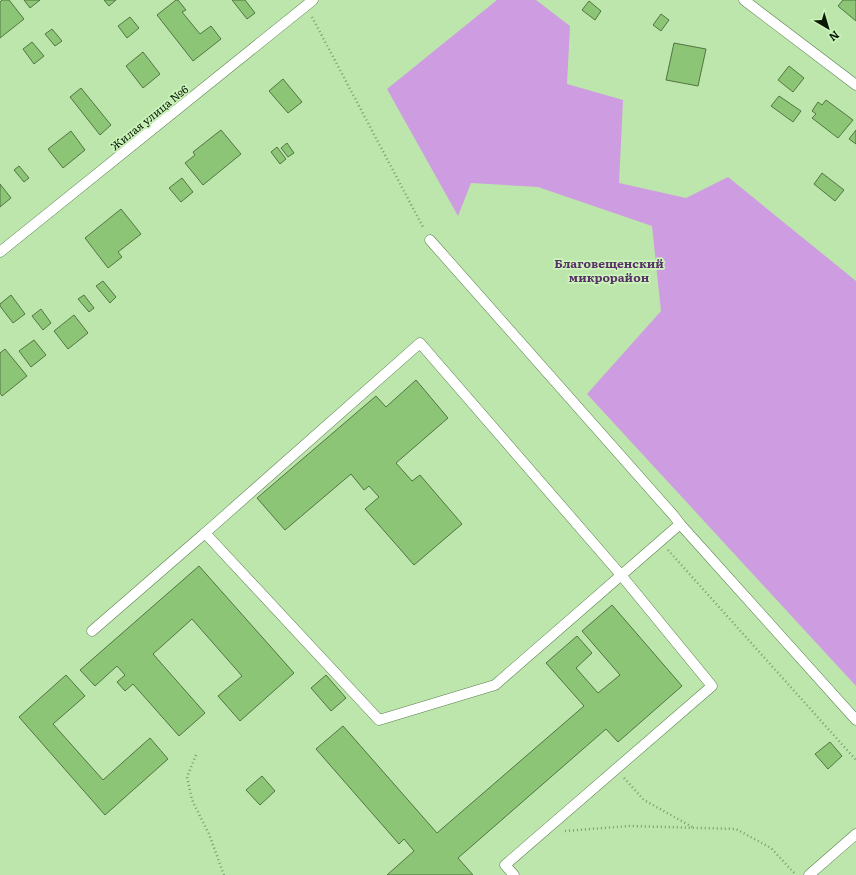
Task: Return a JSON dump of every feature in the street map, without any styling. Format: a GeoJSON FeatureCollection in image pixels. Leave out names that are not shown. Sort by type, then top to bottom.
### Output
{"type":"FeatureCollection","features":[{"type":"Feature","properties":{"kind":"lane"},"geometry":{"type":"LineString","coordinates":[[744,0],[856,85]]}},
{"type":"Feature","properties":{"kind":"lane","name":"Жилая улица №6"},"geometry":{"type":"LineString","coordinates":[[0,252],[310,3]]}},
{"type":"Feature","properties":{"kind":"lane"},"geometry":{"type":"LineString","coordinates":[[430,240],[680,524],[856,720]]}},
{"type":"Feature","properties":{"kind":"lane"},"geometry":{"type":"LineString","coordinates":[[92,631],[420,343],[621,576],[712,686],[505,865],[514,875]]}},
{"type":"Feature","properties":{"kind":"lane"},"geometry":{"type":"LineString","coordinates":[[205,533],[379,720],[495,684],[680,524]]}},
{"type":"Feature","properties":{"kind":"lane"},"geometry":{"type":"LineString","coordinates":[[809,875],[856,834]]}},
{"type":"Feature","properties":{"kind":"path"},"geometry":{"type":"LineString","coordinates":[[310,3],[430,240]]}},
{"type":"Feature","properties":{"kind":"path"},"geometry":{"type":"LineString","coordinates":[[661,542],[856,760]]}},
{"type":"Feature","properties":{"kind":"path"},"geometry":{"type":"LineString","coordinates":[[196,755],[187,777],[192,800],[209,834],[224,875]]}},
{"type":"Feature","properties":{"kind":"path"},"geometry":{"type":"LineString","coordinates":[[616,770],[644,800],[695,828]]}},
{"type":"Feature","properties":{"kind":"path"},"geometry":{"type":"LineString","coordinates":[[543,832],[630,826],[736,830],[771,848],[796,875]]}},
{"type":"Feature","properties":{"kind":"shaded area"},"geometry":{"type":"Polygon","coordinates":[[[497,0],[536,0],[570,26],[567,84],[623,100],[619,183],[686,198],[728,177],[856,281],[856,686],[587,394],[661,311],[652,226],[538,187],[471,183],[458,216],[387,89],[497,0]]]}},
{"type":"Feature","properties":{"kind":"building"},"geometry":{"type":"Polygon","coordinates":[[[2,0],[9,0],[24,19],[0,38],[0,2],[2,0]]]}},
{"type":"Feature","properties":{"kind":"building"},"geometry":{"type":"Polygon","coordinates":[[[24,0],[40,0],[30,8],[24,0]]]}},
{"type":"Feature","properties":{"kind":"building"},"geometry":{"type":"Polygon","coordinates":[[[104,0],[116,0],[109,6],[104,0]]]}},
{"type":"Feature","properties":{"kind":"building"},"geometry":{"type":"Polygon","coordinates":[[[178,0],[186,10],[182,12],[200,34],[211,26],[221,39],[193,61],[157,15],[178,0]]]}},
{"type":"Feature","properties":{"kind":"building"},"geometry":{"type":"Polygon","coordinates":[[[232,0],[245,0],[255,13],[247,19],[232,0]]]}},
{"type":"Feature","properties":{"kind":"building"},"geometry":{"type":"Polygon","coordinates":[[[843,0],[856,0],[856,21],[838,6],[843,0]]]}},
{"type":"Feature","properties":{"kind":"building"},"geometry":{"type":"Polygon","coordinates":[[[589,1],[601,11],[595,20],[582,10],[589,1]]]}},
{"type":"Feature","properties":{"kind":"building"},"geometry":{"type":"Polygon","coordinates":[[[661,14],[669,20],[661,31],[653,25],[661,14]]]}},
{"type":"Feature","properties":{"kind":"building"},"geometry":{"type":"Polygon","coordinates":[[[130,17],[139,28],[127,38],[118,26],[130,17]]]}},
{"type":"Feature","properties":{"kind":"building"},"geometry":{"type":"Polygon","coordinates":[[[52,29],[62,41],[55,46],[45,34],[52,29]]]}},
{"type":"Feature","properties":{"kind":"building"},"geometry":{"type":"Polygon","coordinates":[[[32,42],[44,56],[34,64],[23,49],[32,42]]]}},
{"type":"Feature","properties":{"kind":"building"},"geometry":{"type":"Polygon","coordinates":[[[674,43],[706,49],[698,86],[666,80],[674,43]]]}},
{"type":"Feature","properties":{"kind":"building"},"geometry":{"type":"Polygon","coordinates":[[[143,52],[160,74],[143,88],[126,66],[143,52]]]}},
{"type":"Feature","properties":{"kind":"building"},"geometry":{"type":"Polygon","coordinates":[[[789,66],[804,78],[793,92],[778,80],[789,66]]]}},
{"type":"Feature","properties":{"kind":"building"},"geometry":{"type":"Polygon","coordinates":[[[283,79],[302,102],[288,113],[269,91],[283,79]]]}},
{"type":"Feature","properties":{"kind":"building"},"geometry":{"type":"Polygon","coordinates":[[[81,88],[111,125],[100,135],[70,97],[81,88]]]}},
{"type":"Feature","properties":{"kind":"building"},"geometry":{"type":"Polygon","coordinates":[[[779,96],[801,111],[793,122],[771,106],[779,96]]]}},
{"type":"Feature","properties":{"kind":"building"},"geometry":{"type":"Polygon","coordinates":[[[826,100],[853,120],[838,138],[812,118],[816,114],[812,111],[818,102],[822,105],[826,100]]]}},
{"type":"Feature","properties":{"kind":"building"},"geometry":{"type":"Polygon","coordinates":[[[221,130],[241,154],[203,185],[185,163],[195,155],[193,152],[221,130]]]}},
{"type":"Feature","properties":{"kind":"building"},"geometry":{"type":"Polygon","coordinates":[[[856,130],[856,144],[849,139],[856,130]]]}},
{"type":"Feature","properties":{"kind":"building"},"geometry":{"type":"Polygon","coordinates":[[[71,131],[85,150],[63,168],[48,149],[71,131]]]}},
{"type":"Feature","properties":{"kind":"building"},"geometry":{"type":"Polygon","coordinates":[[[287,143],[294,153],[288,157],[281,148],[287,143]]]}},
{"type":"Feature","properties":{"kind":"building"},"geometry":{"type":"Polygon","coordinates":[[[277,147],[286,159],[280,164],[271,152],[277,147]]]}},
{"type":"Feature","properties":{"kind":"building"},"geometry":{"type":"Polygon","coordinates":[[[19,166],[29,178],[24,182],[14,170],[19,166]]]}},
{"type":"Feature","properties":{"kind":"building"},"geometry":{"type":"Polygon","coordinates":[[[822,173],[844,190],[835,201],[814,184],[822,173]]]}},
{"type":"Feature","properties":{"kind":"building"},"geometry":{"type":"Polygon","coordinates":[[[182,178],[193,192],[181,202],[169,188],[182,178]]]}},
{"type":"Feature","properties":{"kind":"building"},"geometry":{"type":"Polygon","coordinates":[[[0,184],[11,198],[0,207],[0,184]]]}},
{"type":"Feature","properties":{"kind":"building"},"geometry":{"type":"Polygon","coordinates":[[[121,209],[141,234],[118,252],[122,257],[108,268],[85,238],[121,209]]]}},
{"type":"Feature","properties":{"kind":"building"},"geometry":{"type":"Polygon","coordinates":[[[103,281],[116,297],[110,303],[96,286],[103,281]]]}},
{"type":"Feature","properties":{"kind":"building"},"geometry":{"type":"Polygon","coordinates":[[[11,295],[25,314],[13,323],[0,306],[0,304],[11,295]]]}},
{"type":"Feature","properties":{"kind":"building"},"geometry":{"type":"Polygon","coordinates":[[[84,295],[94,308],[89,312],[78,299],[84,295]]]}},
{"type":"Feature","properties":{"kind":"building"},"geometry":{"type":"Polygon","coordinates":[[[41,309],[51,323],[43,330],[32,316],[41,309]]]}},
{"type":"Feature","properties":{"kind":"building"},"geometry":{"type":"Polygon","coordinates":[[[74,315],[88,333],[68,349],[54,331],[74,315]]]}},
{"type":"Feature","properties":{"kind":"building"},"geometry":{"type":"Polygon","coordinates":[[[34,340],[46,355],[31,367],[19,351],[34,340]]]}},
{"type":"Feature","properties":{"kind":"building"},"geometry":{"type":"Polygon","coordinates":[[[5,349],[27,376],[2,396],[0,393],[0,353],[5,349]]]}},
{"type":"Feature","properties":{"kind":"building"},"geometry":{"type":"Polygon","coordinates":[[[416,380],[448,418],[396,463],[412,481],[420,475],[462,524],[414,565],[365,509],[379,497],[369,486],[364,490],[351,474],[285,530],[257,498],[376,396],[386,407],[416,380]]]}},
{"type":"Feature","properties":{"kind":"building"},"geometry":{"type":"Polygon","coordinates":[[[199,566],[294,673],[240,721],[218,696],[242,676],[192,619],[153,654],[205,713],[179,736],[133,684],[125,691],[117,682],[125,675],[117,666],[95,686],[80,670],[199,566]]]}},
{"type":"Feature","properties":{"kind":"building"},"geometry":{"type":"Polygon","coordinates":[[[612,605],[682,686],[618,742],[606,729],[458,858],[473,875],[387,875],[414,851],[404,839],[399,844],[316,749],[343,726],[437,833],[584,706],[546,663],[577,636],[592,653],[576,668],[598,693],[620,675],[582,631],[612,605]]]}},
{"type":"Feature","properties":{"kind":"building"},"geometry":{"type":"Polygon","coordinates":[[[66,675],[85,696],[53,724],[103,780],[150,738],[168,759],[105,815],[19,717],[66,675]]]}},
{"type":"Feature","properties":{"kind":"building"},"geometry":{"type":"Polygon","coordinates":[[[326,675],[346,698],[331,711],[311,688],[326,675]]]}},
{"type":"Feature","properties":{"kind":"building"},"geometry":{"type":"Polygon","coordinates":[[[830,742],[842,756],[828,769],[815,754],[830,742]]]}},
{"type":"Feature","properties":{"kind":"building"},"geometry":{"type":"Polygon","coordinates":[[[262,776],[275,791],[260,805],[246,790],[262,776]]]}},
{"type":"Feature","properties":{"kind":"district","name":"Благовещенский микрорайон"},"geometry":{"type":"Point","coordinates":[609,270]}}]}
